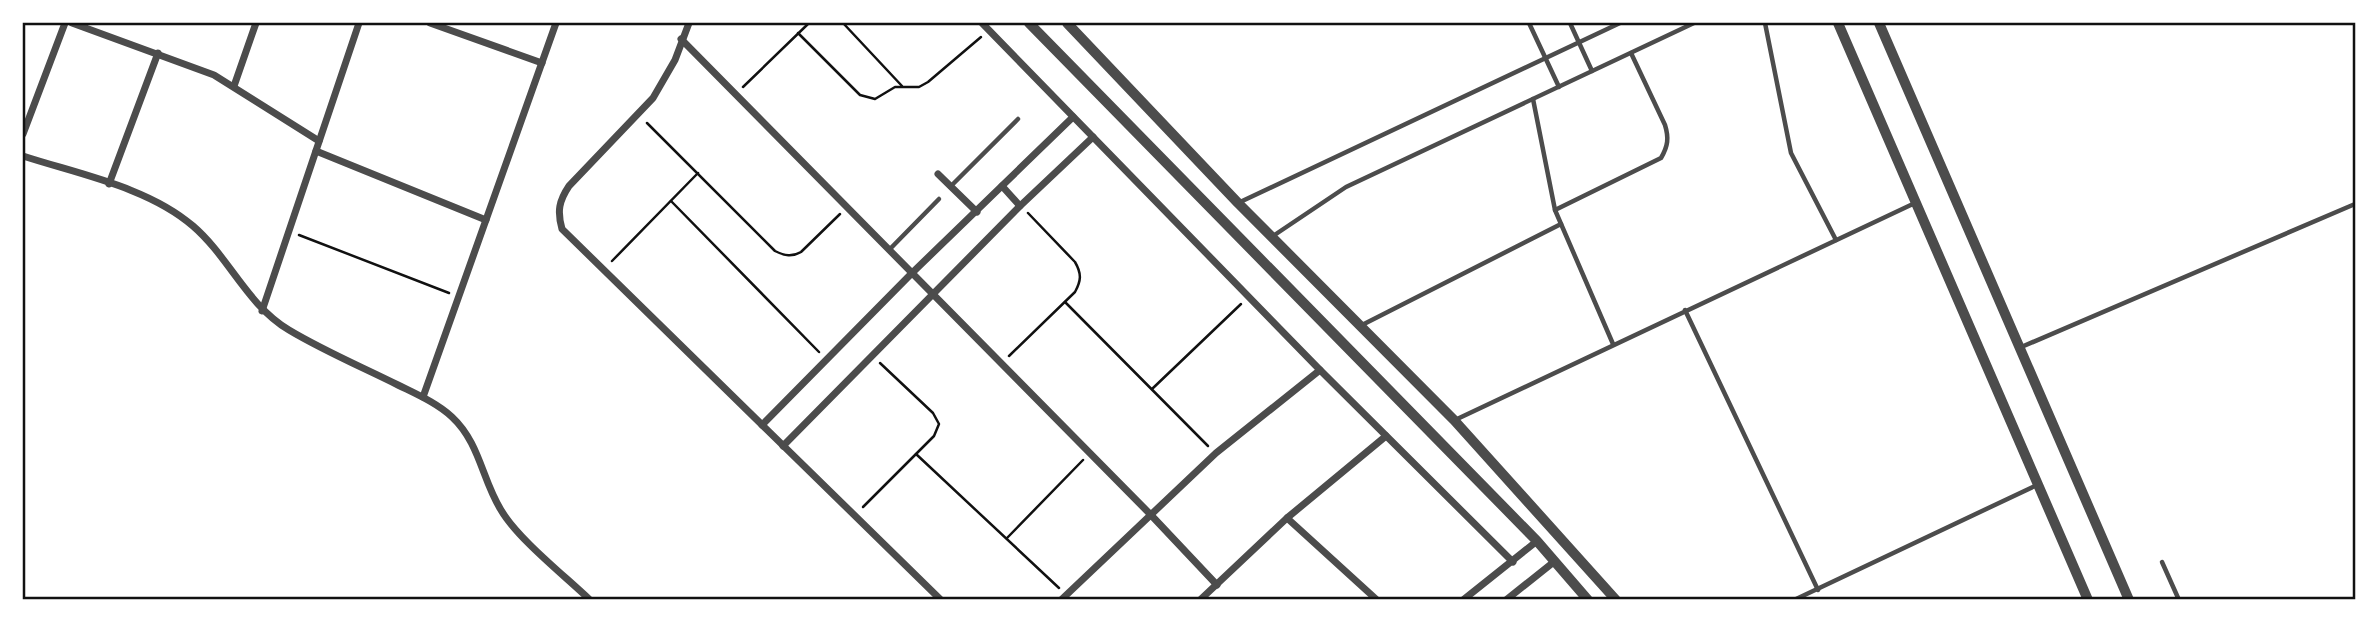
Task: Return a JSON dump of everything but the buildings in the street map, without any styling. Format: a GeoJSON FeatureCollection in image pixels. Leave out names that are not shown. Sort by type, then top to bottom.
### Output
{"type":"FeatureCollection","features":[{"type":"Feature","properties":{"kind":"street"},"geometry":{"type":"LineString","coordinates":[[23,134],[65,23]]}},
{"type":"Feature","properties":{"kind":"street"},"geometry":{"type":"LineString","coordinates":[[72,23],[192,65],[234,86],[319,141]]}},
{"type":"Feature","properties":{"kind":"street"},"geometry":{"type":"LineString","coordinates":[[234,86],[256,23]]}},
{"type":"Feature","properties":{"kind":"street"},"geometry":{"type":"LineString","coordinates":[[262,311],[359,23]]}},
{"type":"Feature","properties":{"kind":"street"},"geometry":{"type":"LineString","coordinates":[[430,23],[542,63]]}},
{"type":"Feature","properties":{"kind":"street"},"geometry":{"type":"LineString","coordinates":[[424,397],[556,23]]}},
{"type":"Feature","properties":{"kind":"street"},"geometry":{"type":"LineString","coordinates":[[689,23],[665,79],[638,114],[560,199],[558,214],[562,229],[942,600]]}},
{"type":"Feature","properties":{"kind":"street"},"geometry":{"type":"LineString","coordinates":[[982,23],[1248,297],[1513,562]]}},
{"type":"Feature","properties":{"kind":"street"},"geometry":{"type":"LineString","coordinates":[[1030,23],[1537,541],[1588,600]]}},
{"type":"Feature","properties":{"kind":"street"},"geometry":{"type":"LineString","coordinates":[[1067,23],[1272,237],[1454,420],[1616,600]]}},
{"type":"Feature","properties":{"kind":"street"},"geometry":{"type":"LineString","coordinates":[[1838,23],[2088,600]]}},
{"type":"Feature","properties":{"kind":"street"},"geometry":{"type":"LineString","coordinates":[[1879,23],[2129,600]]}},
{"type":"Feature","properties":{"kind":"street"},"geometry":{"type":"LineString","coordinates":[[681,39],[1217,584]]}},
{"type":"Feature","properties":{"kind":"street"},"geometry":{"type":"LineString","coordinates":[[109,184],[158,53]]}},
{"type":"Feature","properties":{"kind":"street"},"geometry":{"type":"LineString","coordinates":[[762,425],[912,272],[1073,117]]}},
{"type":"Feature","properties":{"kind":"street"},"geometry":{"type":"LineString","coordinates":[[783,446],[1020,206],[1093,137]]}},
{"type":"Feature","properties":{"kind":"street"},"geometry":{"type":"LineString","coordinates":[[316,151],[486,220]]}},
{"type":"Feature","properties":{"kind":"street"},"geometry":{"type":"LineString","coordinates":[[23,156],[139,193],[167,207],[192,225],[215,248],[262,311],[288,330],[424,397],[453,417],[474,446],[493,497],[514,528],[590,600]]}},
{"type":"Feature","properties":{"kind":"street"},"geometry":{"type":"LineString","coordinates":[[938,174],[977,212]]}},
{"type":"Feature","properties":{"kind":"street"},"geometry":{"type":"LineString","coordinates":[[1002,187],[1020,206]]}},
{"type":"Feature","properties":{"kind":"street"},"geometry":{"type":"LineString","coordinates":[[1064,598],[1216,453],[1320,370]]}},
{"type":"Feature","properties":{"kind":"street"},"geometry":{"type":"LineString","coordinates":[[1200,600],[1287,518],[1386,436]]}},
{"type":"Feature","properties":{"kind":"street"},"geometry":{"type":"LineString","coordinates":[[1287,518],[1377,600]]}},
{"type":"Feature","properties":{"kind":"street"},"geometry":{"type":"LineString","coordinates":[[1463,600],[1537,541]]}},
{"type":"Feature","properties":{"kind":"street"},"geometry":{"type":"LineString","coordinates":[[1506,600],[1555,561]]}},
{"type":"Feature","properties":{"kind":"lane"},"geometry":{"type":"LineString","coordinates":[[1529,23],[1559,87]]}},
{"type":"Feature","properties":{"kind":"lane"},"geometry":{"type":"LineString","coordinates":[[1570,23],[1592,71]]}},
{"type":"Feature","properties":{"kind":"lane"},"geometry":{"type":"LineString","coordinates":[[1238,202],[1620,23]]}},
{"type":"Feature","properties":{"kind":"lane"},"geometry":{"type":"LineString","coordinates":[[1272,237],[1346,187],[1694,23]]}},
{"type":"Feature","properties":{"kind":"lane"},"geometry":{"type":"LineString","coordinates":[[1765,23],[1791,153],[1836,240]]}},
{"type":"Feature","properties":{"kind":"lane"},"geometry":{"type":"LineString","coordinates":[[1555,210],[1661,158],[1667,148],[1665,125],[1630,53]]}},
{"type":"Feature","properties":{"kind":"lane"},"geometry":{"type":"LineString","coordinates":[[1534,99],[1555,210],[1613,344]]}},
{"type":"Feature","properties":{"kind":"lane"},"geometry":{"type":"LineString","coordinates":[[950,187],[1018,119]]}},
{"type":"Feature","properties":{"kind":"lane"},"geometry":{"type":"LineString","coordinates":[[889,250],[939,199]]}},
{"type":"Feature","properties":{"kind":"lane"},"geometry":{"type":"LineString","coordinates":[[1454,420],[1916,202]]}},
{"type":"Feature","properties":{"kind":"lane"},"geometry":{"type":"LineString","coordinates":[[2018,348],[2355,204]]}},
{"type":"Feature","properties":{"kind":"lane"},"geometry":{"type":"LineString","coordinates":[[1361,326],[1561,224]]}},
{"type":"Feature","properties":{"kind":"lane"},"geometry":{"type":"LineString","coordinates":[[1685,310],[1818,590]]}},
{"type":"Feature","properties":{"kind":"lane"},"geometry":{"type":"LineString","coordinates":[[1794,600],[2038,485]]}},
{"type":"Feature","properties":{"kind":"lane"},"geometry":{"type":"LineString","coordinates":[[2162,562],[2179,600]]}},
{"type":"Feature","properties":{"kind":"path"},"geometry":{"type":"LineString","coordinates":[[736,94],[808,23]]}},
{"type":"Feature","properties":{"kind":"path"},"geometry":{"type":"LineString","coordinates":[[843,23],[902,86]]}},
{"type":"Feature","properties":{"kind":"path"},"geometry":{"type":"LineString","coordinates":[[798,33],[860,95],[875,99],[895,87],[919,87],[928,82],[989,30]]}},
{"type":"Feature","properties":{"kind":"path"},"geometry":{"type":"LineString","coordinates":[[638,114],[781,255],[802,252],[847,207]]}},
{"type":"Feature","properties":{"kind":"path"},"geometry":{"type":"LineString","coordinates":[[603,270],[698,173]]}},
{"type":"Feature","properties":{"kind":"path"},"geometry":{"type":"LineString","coordinates":[[671,201],[826,359]]}},
{"type":"Feature","properties":{"kind":"path"},"geometry":{"type":"LineString","coordinates":[[1001,363],[1075,292],[1080,283],[1080,272],[1075,262],[1020,206]]}},
{"type":"Feature","properties":{"kind":"path"},"geometry":{"type":"LineString","coordinates":[[289,231],[459,297]]}},
{"type":"Feature","properties":{"kind":"path"},"geometry":{"type":"LineString","coordinates":[[1152,389],[1248,297]]}},
{"type":"Feature","properties":{"kind":"path"},"geometry":{"type":"LineString","coordinates":[[1065,302],[1216,453]]}},
{"type":"Feature","properties":{"kind":"path"},"geometry":{"type":"LineString","coordinates":[[855,516],[938,430],[937,418],[872,356]]}},
{"type":"Feature","properties":{"kind":"path"},"geometry":{"type":"LineString","coordinates":[[1006,538],[1090,453]]}},
{"type":"Feature","properties":{"kind":"path"},"geometry":{"type":"LineString","coordinates":[[916,454],[1006,538],[1064,598]]}}]}
